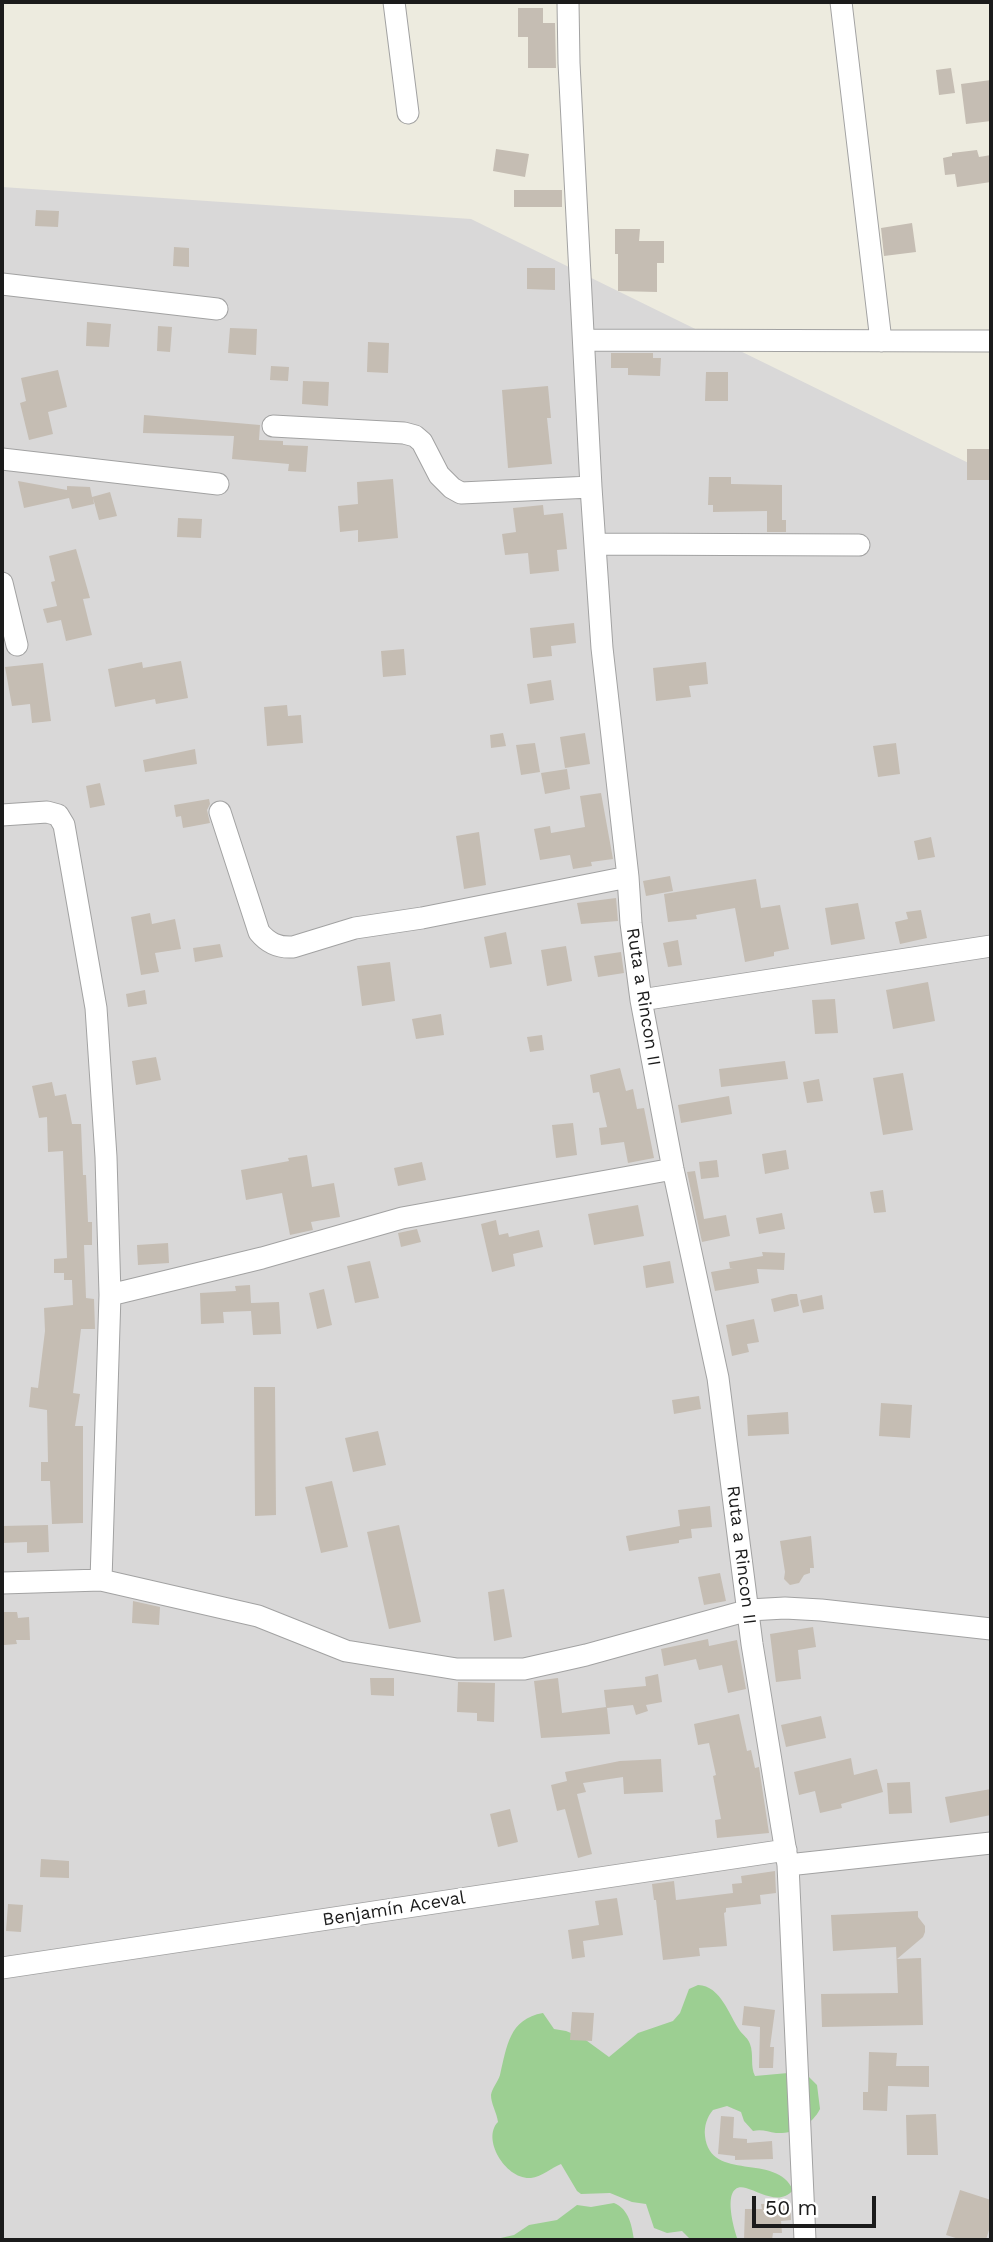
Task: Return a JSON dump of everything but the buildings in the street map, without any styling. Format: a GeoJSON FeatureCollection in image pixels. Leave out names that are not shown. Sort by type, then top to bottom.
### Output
{"type":"FeatureCollection","features":[{"type":"Feature","properties":{"kind":"street"},"geometry":{"type":"LineString","coordinates":[[394,2],[408,113]]}},
{"type":"Feature","properties":{"kind":"street","name":"Ruta a Rincon II"},"geometry":{"type":"LineString","coordinates":[[568,2],[591,487],[602,648],[631,923],[641,1000],[673,1169],[718,1377],[752,1644],[787,1858],[805,2240]]}},
{"type":"Feature","properties":{"kind":"street"},"geometry":{"type":"LineString","coordinates":[[841,2],[881,341]]}},
{"type":"Feature","properties":{"kind":"street"},"geometry":{"type":"LineString","coordinates":[[2,284],[217,309]]}},
{"type":"Feature","properties":{"kind":"street"},"geometry":{"type":"LineString","coordinates":[[584,340],[991,341]]}},
{"type":"Feature","properties":{"kind":"street"},"geometry":{"type":"LineString","coordinates":[[272,426],[404,433],[415,436],[422,442],[439,475],[461,493],[591,487]]}},
{"type":"Feature","properties":{"kind":"street"},"geometry":{"type":"LineString","coordinates":[[2,459],[218,484]]}},
{"type":"Feature","properties":{"kind":"street"},"geometry":{"type":"LineString","coordinates":[[595,544],[859,545]]}},
{"type":"Feature","properties":{"kind":"street"},"geometry":{"type":"LineString","coordinates":[[2,583],[17,645]]}},
{"type":"Feature","properties":{"kind":"street"},"geometry":{"type":"LineString","coordinates":[[2,815],[47,812],[58,815],[64,825],[96,1008],[106,1157],[110,1296],[101,1580]]}},
{"type":"Feature","properties":{"kind":"street"},"geometry":{"type":"LineString","coordinates":[[219,812],[259,932],[269,942],[284,947],[293,947],[355,928],[422,918],[628,877]]}},
{"type":"Feature","properties":{"kind":"street"},"geometry":{"type":"LineString","coordinates":[[641,1000],[991,946]]}},
{"type":"Feature","properties":{"kind":"street"},"geometry":{"type":"LineString","coordinates":[[110,1296],[262,1258],[401,1218],[673,1169]]}},
{"type":"Feature","properties":{"kind":"street"},"geometry":{"type":"LineString","coordinates":[[2,1583],[101,1580],[258,1616],[346,1651],[457,1670],[524,1669],[586,1655],[749,1610],[785,1608],[991,1629]]}},
{"type":"Feature","properties":{"kind":"street","name":"Benjamín Aceval"},"geometry":{"type":"LineString","coordinates":[[2,1968],[787,1858],[991,1843]]}},
{"type":"Feature","properties":{"kind":"shaded area"},"geometry":{"type":"Polygon","coordinates":[[[2,187],[471,219],[991,474],[991,2240],[2,2240],[2,187]]]}},
{"type":"Feature","properties":{"kind":"green space"},"geometry":{"type":"Polygon","coordinates":[[[698,1985],[713,1990],[748,2040],[755,2076],[788,2073],[807,2075],[817,2085],[820,2109],[812,2120],[796,2130],[783,2133],[753,2131],[744,2121],[741,2112],[727,2106],[713,2110],[706,2125],[705,2136],[710,2150],[719,2159],[773,2172],[785,2179],[793,2190],[788,2195],[776,2197],[738,2188],[733,2192],[731,2208],[738,2240],[691,2240],[682,2231],[667,2233],[654,2228],[646,2204],[632,2202],[610,2193],[581,2194],[561,2164],[531,2178],[522,2177],[505,2166],[494,2148],[492,2138],[498,2122],[491,2095],[500,2075],[511,2035],[523,2021],[543,2013],[554,2029],[583,2038],[609,2057],[638,2033],[673,2021],[680,2013],[689,1989],[698,1985]]]}},
{"type":"Feature","properties":{"kind":"green space"},"geometry":{"type":"Polygon","coordinates":[[[614,2203],[626,2214],[634,2240],[492,2240],[514,2235],[529,2225],[557,2220],[577,2205],[591,2207],[614,2203]]]}}]}
